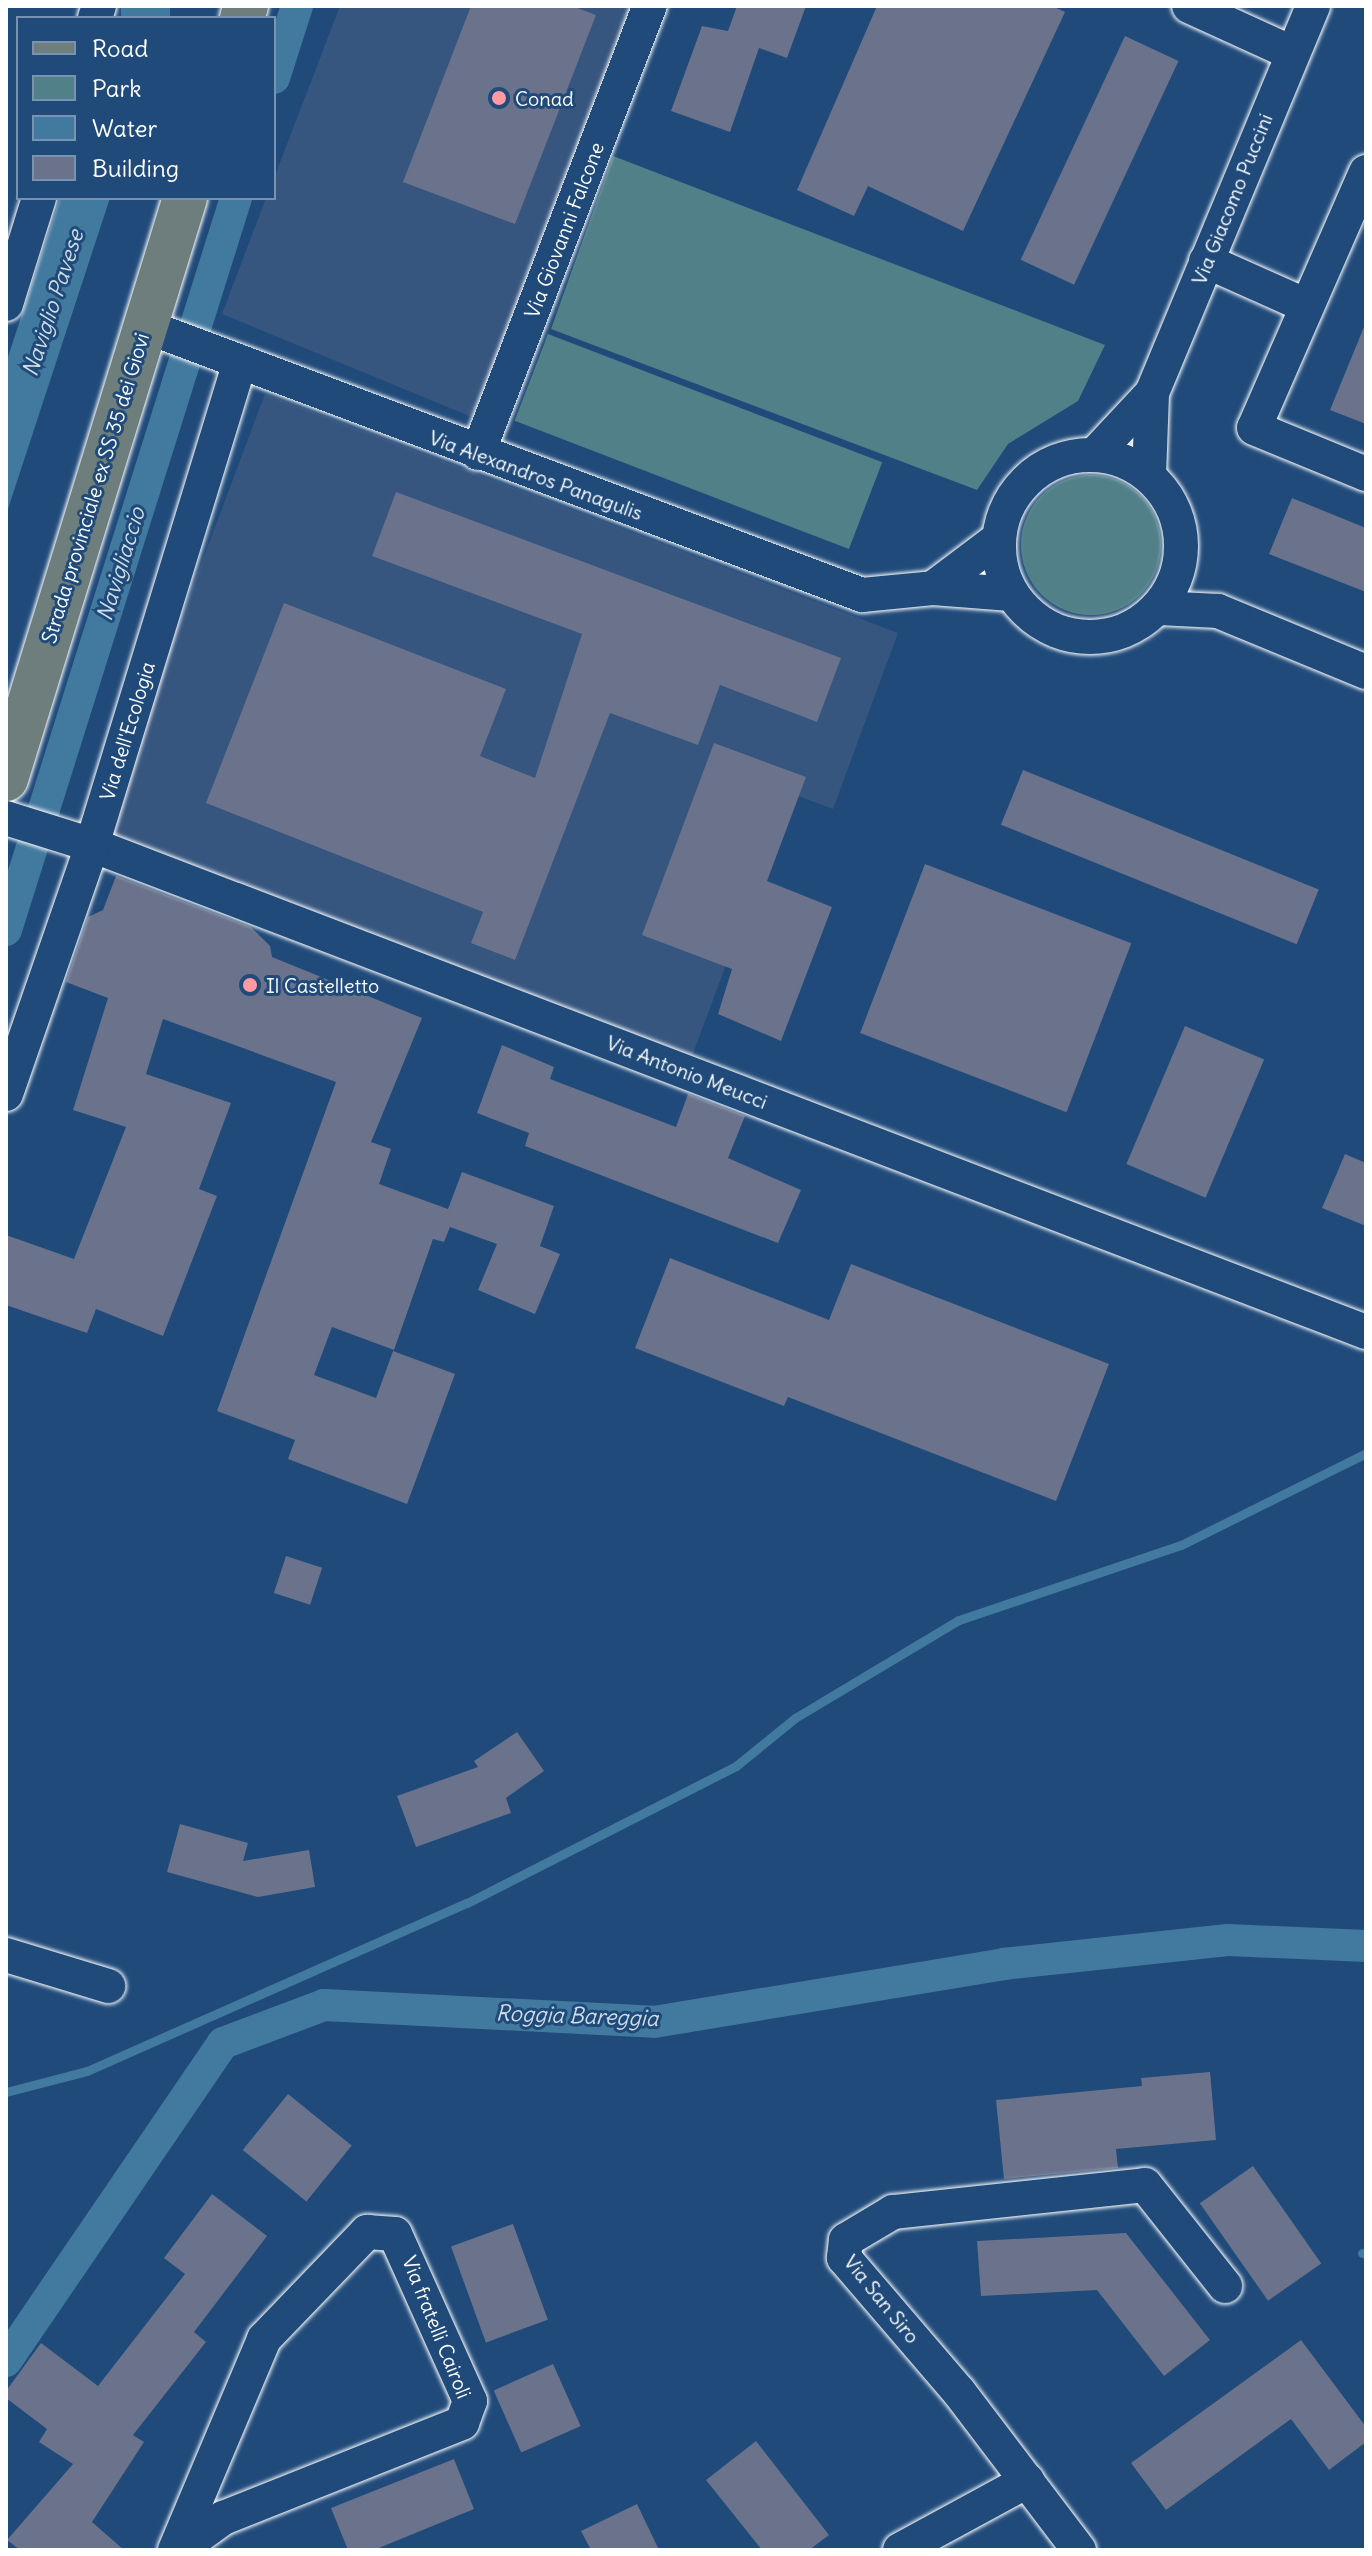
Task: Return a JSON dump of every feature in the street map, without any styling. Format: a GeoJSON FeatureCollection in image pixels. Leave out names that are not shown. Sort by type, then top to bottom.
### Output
{"type":"FeatureCollection","features":[{"type":"Feature","properties":{"kind":"main road","name":"Strada provinciale ex SS 35 dei Giovi"},"geometry":{"type":"LineString","coordinates":[[6,779],[184,200]]}},
{"type":"Feature","properties":{"kind":"street","name":"Via Giovanni Falcone"},"geometry":{"type":"LineString","coordinates":[[478,453],[650,6]]}},
{"type":"Feature","properties":{"kind":"street"},"geometry":{"type":"LineString","coordinates":[[1189,6],[1292,53]]}},
{"type":"Feature","properties":{"kind":"street","name":"Via Giacomo Puccini"},"geometry":{"type":"LineString","coordinates":[[1149,476],[1152,393],[1313,6]]}},
{"type":"Feature","properties":{"kind":"street"},"geometry":{"type":"LineString","coordinates":[[1366,172],[1305,305],[1254,428],[1366,474]]}},
{"type":"Feature","properties":{"kind":"street"},"geometry":{"type":"LineString","coordinates":[[6,304],[38,200]]}},
{"type":"Feature","properties":{"kind":"street"},"geometry":{"type":"LineString","coordinates":[[1206,261],[1305,305]]}},
{"type":"Feature","properties":{"kind":"street","name":"Via Alexandros Panagulis"},"geometry":{"type":"LineString","coordinates":[[145,326],[239,365],[862,595],[933,588],[1011,594]]}},
{"type":"Feature","properties":{"kind":"street","name":"Via dell'Ecologia"},"geometry":{"type":"LineString","coordinates":[[6,1094],[80,841],[239,365]]}},
{"type":"Feature","properties":{"kind":"street","name":"Via Giacomo Puccini"},"geometry":{"type":"LineString","coordinates":[[1095,454],[1152,393]]}},
{"type":"Feature","properties":{"kind":"street"},"geometry":{"type":"LineString","coordinates":[[933,588],[998,539],[1019,487],[1067,457],[1095,454],[1149,476],[1174,512],[1182,555],[1218,611]]}},
{"type":"Feature","properties":{"kind":"street"},"geometry":{"type":"LineString","coordinates":[[998,539],[1011,594],[1041,623],[1081,638],[1137,626],[1159,608],[1182,555]]}},
{"type":"Feature","properties":{"kind":"street"},"geometry":{"type":"LineString","coordinates":[[1159,608],[1218,611],[1366,672]]}},
{"type":"Feature","properties":{"kind":"street","name":"Via Antonio Meucci"},"geometry":{"type":"LineString","coordinates":[[13,820],[80,841],[1366,1332]]}},
{"type":"Feature","properties":{"kind":"street"},"geometry":{"type":"LineString","coordinates":[[6,1955],[108,1986]]}},
{"type":"Feature","properties":{"kind":"street","name":"Via San Siro"},"geometry":{"type":"LineString","coordinates":[[1079,2550],[1027,2481],[844,2258],[846,2240],[893,2212],[1145,2185],[1225,2286]]}},
{"type":"Feature","properties":{"kind":"street","name":"Via fratelli Cairoli"},"geometry":{"type":"LineString","coordinates":[[367,2232],[395,2234],[470,2401],[462,2423],[223,2518],[177,2550],[264,2339],[367,2232]]}},
{"type":"Feature","properties":{"kind":"street"},"geometry":{"type":"LineString","coordinates":[[900,2550],[1027,2481]]}},
{"type":"Feature","properties":{"kind":"shaded area"},"geometry":{"type":"Polygon","coordinates":[[[340,6],[639,6],[496,427],[222,314],[265,200],[276,200],[276,173],[340,6]]]}},
{"type":"Feature","properties":{"kind":"shaded area"},"geometry":{"type":"Polygon","coordinates":[[[265,394],[898,633],[833,809],[790,793],[691,1059],[99,836],[265,394]]]}},
{"type":"Feature","properties":{"kind":"green space"},"geometry":{"type":"Polygon","coordinates":[[[613,156],[1105,345],[1078,401],[1008,444],[977,490],[551,329],[613,156]]]}},
{"type":"Feature","properties":{"kind":"green space"},"geometry":{"type":"Polygon","coordinates":[[[548,334],[882,462],[849,549],[515,421],[548,334]]]}},
{"type":"Feature","properties":{"kind":"green space"},"geometry":{"type":"Polygon","coordinates":[[[1091,475],[1118,480],[1141,495],[1156,518],[1161,545],[1156,572],[1141,595],[1118,610],[1091,615],[1064,610],[1041,595],[1026,572],[1021,545],[1026,518],[1041,495],[1064,480],[1091,475]]]}},
{"type":"Feature","properties":{"kind":"water"},"geometry":{"type":"Polygon","coordinates":[[[121,6],[170,6],[170,16],[121,16],[121,6]]]}},
{"type":"Feature","properties":{"kind":"water","name":"Naviglio Pavese"},"geometry":{"type":"Polygon","coordinates":[[[59,200],[109,200],[6,515],[6,363],[59,200]]]}},
{"type":"Feature","properties":{"kind":"building","name":"Conad"},"geometry":{"type":"Polygon","coordinates":[[[471,6],[572,6],[596,15],[515,224],[403,182],[471,6]]]}},
{"type":"Feature","properties":{"kind":"building"},"geometry":{"type":"Polygon","coordinates":[[[737,6],[806,6],[787,58],[759,48],[730,132],[671,111],[702,26],[728,31],[737,6]]]}},
{"type":"Feature","properties":{"kind":"building"},"geometry":{"type":"Polygon","coordinates":[[[877,6],[1052,6],[1065,12],[963,231],[868,186],[854,216],[797,190],[877,6]]]}},
{"type":"Feature","properties":{"kind":"building"},"geometry":{"type":"Polygon","coordinates":[[[1125,36],[1178,61],[1074,285],[1021,260],[1125,36]]]}},
{"type":"Feature","properties":{"kind":"building"},"geometry":{"type":"Polygon","coordinates":[[[1366,322],[1366,424],[1330,410],[1366,322]]]}},
{"type":"Feature","properties":{"kind":"building"},"geometry":{"type":"Polygon","coordinates":[[[396,492],[841,658],[817,722],[720,685],[698,745],[610,713],[515,960],[471,943],[483,912],[206,803],[284,603],[506,689],[480,756],[535,778],[582,634],[372,556],[396,492]]]}},
{"type":"Feature","properties":{"kind":"building"},"geometry":{"type":"Polygon","coordinates":[[[1292,498],[1366,528],[1366,592],[1269,554],[1292,498]]]}},
{"type":"Feature","properties":{"kind":"building"},"geometry":{"type":"Polygon","coordinates":[[[714,743],[806,777],[767,881],[832,907],[781,1041],[718,1014],[732,969],[642,935],[714,743]]]}},
{"type":"Feature","properties":{"kind":"building"},"geometry":{"type":"Polygon","coordinates":[[[1023,770],[1319,889],[1297,944],[1001,825],[1023,770]]]}},
{"type":"Feature","properties":{"kind":"building"},"geometry":{"type":"Polygon","coordinates":[[[925,864],[1131,943],[1066,1112],[860,1033],[925,864]]]}},
{"type":"Feature","properties":{"kind":"building"},"geometry":{"type":"Polygon","coordinates":[[[116,876],[251,927],[270,946],[272,957],[422,1018],[371,1142],[391,1149],[379,1184],[448,1209],[462,1172],[554,1206],[540,1246],[560,1254],[535,1314],[478,1290],[497,1244],[450,1227],[444,1242],[433,1239],[394,1350],[332,1327],[314,1375],[376,1398],[393,1351],[455,1374],[407,1504],[288,1459],[295,1440],[217,1411],[336,1082],[163,1019],[146,1074],[231,1103],[199,1189],[217,1196],[163,1336],[96,1309],[87,1333],[6,1305],[6,1235],[74,1259],[126,1127],[73,1110],[108,998],[66,982],[88,917],[103,910],[116,876]]]}},
{"type":"Feature","properties":{"kind":"building"},"geometry":{"type":"Polygon","coordinates":[[[1185,1026],[1264,1060],[1206,1198],[1126,1164],[1185,1026]]]}},
{"type":"Feature","properties":{"kind":"building"},"geometry":{"type":"Polygon","coordinates":[[[502,1045],[554,1067],[550,1079],[676,1127],[688,1094],[745,1116],[728,1158],[801,1190],[778,1243],[525,1146],[529,1133],[477,1113],[502,1045]]]}},
{"type":"Feature","properties":{"kind":"building"},"geometry":{"type":"Polygon","coordinates":[[[1345,1154],[1366,1163],[1366,1226],[1322,1208],[1345,1154]]]}},
{"type":"Feature","properties":{"kind":"building"},"geometry":{"type":"Polygon","coordinates":[[[670,1258],[829,1320],[851,1264],[1109,1364],[1056,1501],[788,1397],[784,1406],[635,1348],[670,1258]]]}},
{"type":"Feature","properties":{"kind":"building"},"geometry":{"type":"Polygon","coordinates":[[[286,1556],[322,1568],[310,1605],[274,1593],[286,1556]]]}},
{"type":"Feature","properties":{"kind":"building"},"geometry":{"type":"Polygon","coordinates":[[[517,1732],[544,1771],[506,1798],[511,1813],[416,1847],[397,1796],[478,1767],[474,1761],[517,1732]]]}},
{"type":"Feature","properties":{"kind":"building"},"geometry":{"type":"Polygon","coordinates":[[[180,1824],[248,1843],[243,1861],[309,1850],[315,1887],[258,1897],[167,1872],[180,1824]]]}},
{"type":"Feature","properties":{"kind":"building"},"geometry":{"type":"Polygon","coordinates":[[[1210,2072],[1216,2140],[1116,2149],[1118,2168],[1004,2179],[996,2100],[1142,2086],[1141,2078],[1210,2072]]]}},
{"type":"Feature","properties":{"kind":"building"},"geometry":{"type":"Polygon","coordinates":[[[288,2094],[352,2146],[306,2202],[243,2150],[288,2094]]]}},
{"type":"Feature","properties":{"kind":"building"},"geometry":{"type":"Polygon","coordinates":[[[1253,2166],[1321,2263],[1268,2301],[1200,2203],[1253,2166]]]}},
{"type":"Feature","properties":{"kind":"building"},"geometry":{"type":"Polygon","coordinates":[[[212,2194],[267,2236],[194,2332],[206,2342],[133,2435],[144,2442],[92,2522],[124,2550],[20,2550],[7,2540],[73,2464],[39,2442],[47,2429],[6,2398],[6,2391],[41,2343],[98,2386],[185,2274],[164,2258],[212,2194]]]}},
{"type":"Feature","properties":{"kind":"building"},"geometry":{"type":"Polygon","coordinates":[[[513,2224],[548,2320],[486,2342],[451,2247],[513,2224]]]}},
{"type":"Feature","properties":{"kind":"building"},"geometry":{"type":"Polygon","coordinates":[[[1126,2233],[1210,2340],[1164,2376],[1097,2290],[981,2296],[977,2241],[1126,2233]]]}},
{"type":"Feature","properties":{"kind":"building"},"geometry":{"type":"Polygon","coordinates":[[[1301,2340],[1366,2427],[1366,2442],[1329,2470],[1291,2419],[1166,2510],[1131,2463],[1301,2340]]]}},
{"type":"Feature","properties":{"kind":"building"},"geometry":{"type":"Polygon","coordinates":[[[553,2364],[581,2426],[521,2453],[494,2390],[553,2364]]]}},
{"type":"Feature","properties":{"kind":"building"},"geometry":{"type":"Polygon","coordinates":[[[756,2441],[829,2535],[809,2550],[762,2550],[706,2480],[756,2441]]]}},
{"type":"Feature","properties":{"kind":"building"},"geometry":{"type":"Polygon","coordinates":[[[454,2459],[474,2509],[374,2550],[348,2550],[331,2508],[454,2459]]]}},
{"type":"Feature","properties":{"kind":"building"},"geometry":{"type":"Polygon","coordinates":[[[637,2504],[659,2550],[591,2550],[581,2531],[637,2504]]]}},
{"type":"Feature","properties":{"kind":"waterway","name":"Navigliaccio"},"geometry":{"type":"LineString","coordinates":[[276,72],[297,6]]}},
{"type":"Feature","properties":{"kind":"waterway","name":"Navigliaccio"},"geometry":{"type":"LineString","coordinates":[[6,930],[235,200]]}},
{"type":"Feature","properties":{"kind":"waterway"},"geometry":{"type":"LineString","coordinates":[[6,2092],[87,2071],[467,1903],[736,1766],[795,1718],[959,1620],[1181,1545],[1366,1453]]}},
{"type":"Feature","properties":{"kind":"waterway","name":"Roggia Bareggia"},"geometry":{"type":"LineString","coordinates":[[6,2361],[223,2043],[324,2005],[654,2022],[1003,1964],[1228,1940],[1366,1946]]}},
{"type":"Feature","properties":{"kind":"waterway"},"geometry":{"type":"LineString","coordinates":[[1362,2253],[1366,2254]]}},
{"type":"Feature","properties":{"kind":"place","name":"Conad"},"geometry":{"type":"Point","coordinates":[499,98]}},
{"type":"Feature","properties":{"kind":"place","name":"Il Castelletto"},"geometry":{"type":"Point","coordinates":[250,985]}}]}
